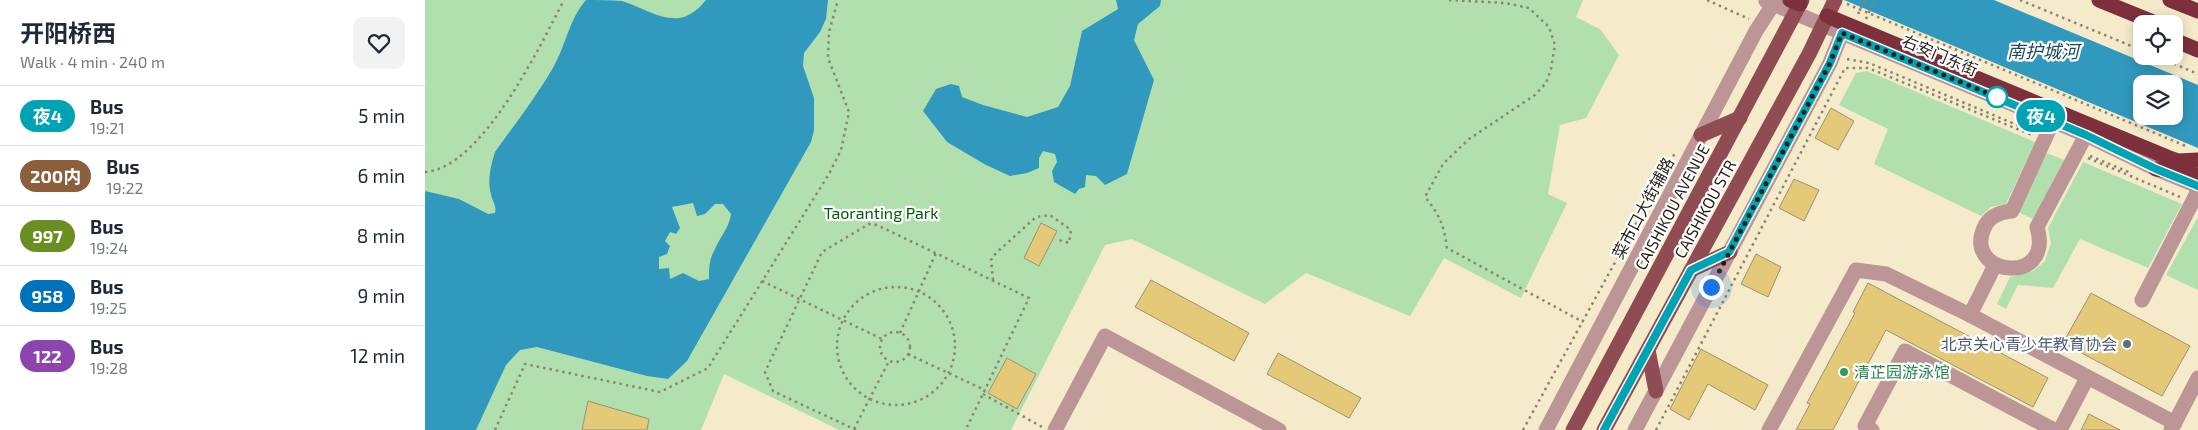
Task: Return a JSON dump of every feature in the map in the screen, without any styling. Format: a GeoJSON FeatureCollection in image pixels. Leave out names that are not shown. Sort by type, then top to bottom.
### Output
{"type":"FeatureCollection","features":[{"type":"Feature","properties":{"kind":"highway"},"geometry":{"type":"LineString","coordinates":[[2170,0],[2198,11]]}},
{"type":"Feature","properties":{"kind":"highway"},"geometry":{"type":"LineString","coordinates":[[2105,2],[2136,15]]}},
{"type":"Feature","properties":{"kind":"highway"},"geometry":{"type":"LineString","coordinates":[[2105,2],[2133,19]]}},
{"type":"Feature","properties":{"kind":"highway"},"geometry":{"type":"LineString","coordinates":[[1833,10],[2167,157],[2178,161],[2198,160]]}},
{"type":"Feature","properties":{"kind":"highway"},"geometry":{"type":"LineString","coordinates":[[2183,34],[2198,40]]}},
{"type":"Feature","properties":{"kind":"highway"},"geometry":{"type":"LineString","coordinates":[[2183,44],[2198,50]]}},
{"type":"Feature","properties":{"kind":"highway"},"geometry":{"type":"LineString","coordinates":[[2156,169],[2198,175]]}},
{"type":"Feature","properties":{"kind":"main road","name":"CAISHIKOU AVENUE"},"geometry":{"type":"LineString","coordinates":[[1573,430],[1740,118],[1797,4]]}},
{"type":"Feature","properties":{"kind":"main road","name":"CAISHIKOU STR"},"geometry":{"type":"LineString","coordinates":[[1604,430],[1833,10]]}},
{"type":"Feature","properties":{"kind":"main road"},"geometry":{"type":"LineString","coordinates":[[1701,135],[1740,118]]}},
{"type":"Feature","properties":{"kind":"main road"},"geometry":{"type":"LineString","coordinates":[[1691,270],[1729,252]]}},
{"type":"Feature","properties":{"kind":"main road"},"geometry":{"type":"LineString","coordinates":[[1648,350],[1656,391]]}},
{"type":"Feature","properties":{"kind":"street","name":"右安门东街"},"geometry":{"type":"LineString","coordinates":[[1771,1],[1833,10],[1842,33],[2086,135],[2156,169],[2195,195]]}},
{"type":"Feature","properties":{"kind":"street","name":"菜市口大街辅路"},"geometry":{"type":"LineString","coordinates":[[1546,430],[1771,1]]}},
{"type":"Feature","properties":{"kind":"street"},"geometry":{"type":"LineString","coordinates":[[1635,430],[1830,63],[1842,33]]}},
{"type":"Feature","properties":{"kind":"street"},"geometry":{"type":"LineString","coordinates":[[2053,121],[2012,211],[1998,213],[1991,218],[1983,230],[1981,238],[1983,251],[1995,265],[2001,268],[2016,269],[2027,264],[2036,255],[2040,243],[2037,227],[2086,135]]}},
{"type":"Feature","properties":{"kind":"street"},"geometry":{"type":"LineString","coordinates":[[2141,300],[2195,195]]}},
{"type":"Feature","properties":{"kind":"street"},"geometry":{"type":"LineString","coordinates":[[1970,315],[1995,265]]}},
{"type":"Feature","properties":{"kind":"street"},"geometry":{"type":"LineString","coordinates":[[1769,430],[1856,270],[1885,274],[1970,315],[2173,426],[2198,378]]}},
{"type":"Feature","properties":{"kind":"street"},"geometry":{"type":"LineString","coordinates":[[1055,430],[1105,336],[1277,430]]}},
{"type":"Feature","properties":{"kind":"street"},"geometry":{"type":"LineString","coordinates":[[1872,430],[1865,426],[1905,351],[2054,430]]}},
{"type":"Feature","properties":{"kind":"street"},"geometry":{"type":"LineString","coordinates":[[2061,430],[2087,378]]}},
{"type":"Feature","properties":{"kind":"path"},"geometry":{"type":"LineString","coordinates":[[425,172],[433,171],[449,164],[477,140],[505,107],[531,64],[564,0]]}},
{"type":"Feature","properties":{"kind":"path"},"geometry":{"type":"LineString","coordinates":[[495,430],[525,364],[660,392],[708,368],[829,174],[841,150],[849,112],[828,58],[829,32],[839,0]]}},
{"type":"Feature","properties":{"kind":"path"},"geometry":{"type":"LineString","coordinates":[[1449,0],[1505,3],[1529,8],[1549,27],[1555,45],[1551,69],[1546,83],[1535,95],[1469,139],[1443,164],[1425,197],[1438,213],[1445,231],[1447,248],[1583,322]]}},
{"type":"Feature","properties":{"kind":"path"},"geometry":{"type":"LineString","coordinates":[[1707,0],[1754,21]]}},
{"type":"Feature","properties":{"kind":"path"},"geometry":{"type":"LineString","coordinates":[[1859,11],[1865,0]]}},
{"type":"Feature","properties":{"kind":"path"},"geometry":{"type":"LineString","coordinates":[[1867,13],[1874,0]]}},
{"type":"Feature","properties":{"kind":"path"},"geometry":{"type":"LineString","coordinates":[[2021,0],[2133,47]]}},
{"type":"Feature","properties":{"kind":"path"},"geometry":{"type":"LineString","coordinates":[[1833,10],[2189,147]]}},
{"type":"Feature","properties":{"kind":"path"},"geometry":{"type":"LineString","coordinates":[[1840,58],[1869,63],[2045,139]]}},
{"type":"Feature","properties":{"kind":"path"},"geometry":{"type":"LineString","coordinates":[[2177,65],[2198,74]]}},
{"type":"Feature","properties":{"kind":"path"},"geometry":{"type":"LineString","coordinates":[[1656,430],[1845,68],[1868,68],[2045,139]]}},
{"type":"Feature","properties":{"kind":"path"},"geometry":{"type":"LineString","coordinates":[[1523,430],[1678,148]]}},
{"type":"Feature","properties":{"kind":"path"},"geometry":{"type":"LineString","coordinates":[[2076,152],[2195,195]]}},
{"type":"Feature","properties":{"kind":"path"},"geometry":{"type":"LineString","coordinates":[[993,280],[991,260],[996,253],[1036,217],[1050,215],[1071,230],[1069,243],[1059,240]]}},
{"type":"Feature","properties":{"kind":"path"},"geometry":{"type":"LineString","coordinates":[[889,361],[855,430],[773,391],[765,372],[822,252],[863,226],[869,224],[877,225],[1029,298],[967,427]]}},
{"type":"Feature","properties":{"kind":"path"},"geometry":{"type":"LineString","coordinates":[[900,333],[936,253]]}},
{"type":"Feature","properties":{"kind":"path"},"geometry":{"type":"LineString","coordinates":[[762,281],[882,339]]}},
{"type":"Feature","properties":{"kind":"path"},"geometry":{"type":"LineString","coordinates":[[900,288],[919,292],[940,308],[952,330],[953,356],[948,373],[932,392],[910,403],[885,404],[869,399],[855,388],[840,366],[837,339],[843,320],[858,301],[881,289],[900,288]]}},
{"type":"Feature","properties":{"kind":"path"},"geometry":{"type":"LineString","coordinates":[[900,333],[908,339],[908,354],[902,360],[889,361],[880,352],[882,339],[888,334],[900,333]]}},
{"type":"Feature","properties":{"kind":"path"},"geometry":{"type":"LineString","coordinates":[[908,354],[985,390]]}},
{"type":"Feature","properties":{"kind":"path"},"geometry":{"type":"LineString","coordinates":[[983,394],[1048,430]]}},
{"type":"Feature","properties":{"kind":"green space","name":"Taoranting Park"},"geometry":{"type":"Polygon","coordinates":[[[425,0],[1583,0],[1576,17],[1600,29],[1619,55],[1586,118],[1560,125],[1548,194],[1567,203],[1521,298],[1444,258],[1410,316],[1306,273],[1265,304],[1132,239],[1105,245],[1011,430],[839,430],[724,374],[701,430],[425,430],[425,0]]]}},
{"type":"Feature","properties":{"kind":"green space"},"geometry":{"type":"Polygon","coordinates":[[[1867,71],[2035,142],[2006,204],[1991,207],[1981,216],[1874,164],[1888,129],[1839,105],[1856,73],[1867,71]]]}},
{"type":"Feature","properties":{"kind":"green space"},"geometry":{"type":"Polygon","coordinates":[[[2047,153],[2064,160],[2033,219],[2018,212],[2047,153]]]}},
{"type":"Feature","properties":{"kind":"green space"},"geometry":{"type":"Polygon","coordinates":[[[2083,162],[2182,204],[2148,268],[2080,239],[2053,288],[2018,285],[2006,309],[1997,304],[2010,277],[2033,271],[2045,261],[2051,243],[2048,228],[2083,162]]]}},
{"type":"Feature","properties":{"kind":"green space"},"geometry":{"type":"Polygon","coordinates":[[[2198,217],[2198,290],[2166,275],[2198,217]]]}},
{"type":"Feature","properties":{"kind":"water"},"geometry":{"type":"Polygon","coordinates":[[[586,0],[622,1],[655,14],[676,18],[696,11],[706,0],[828,0],[826,19],[820,32],[804,53],[803,66],[814,98],[814,130],[811,142],[687,361],[668,379],[647,376],[537,347],[520,350],[506,365],[476,430],[425,430],[425,191],[459,199],[488,214],[495,213],[489,178],[495,152],[554,66],[572,23],[586,0]],[[693,203],[672,207],[680,228],[676,234],[670,232],[665,241],[670,246],[667,254],[659,257],[659,269],[669,268],[670,279],[683,273],[699,281],[709,279],[711,258],[731,214],[723,204],[715,204],[705,214],[697,216],[693,203]]]}},
{"type":"Feature","properties":{"kind":"water"},"geometry":{"type":"Polygon","coordinates":[[[1116,0],[1161,0],[1160,6],[1138,24],[1134,40],[1154,80],[1127,174],[1105,185],[1096,176],[1086,175],[1085,187],[1079,189],[1075,194],[1054,182],[1052,171],[1057,162],[1055,154],[1043,151],[1039,158],[1039,168],[1027,173],[1010,176],[986,165],[947,142],[923,111],[936,89],[951,84],[959,86],[962,97],[1027,117],[1058,107],[1070,86],[1082,31],[1118,9],[1116,0]]]}},
{"type":"Feature","properties":{"kind":"water","name":"南护城河"},"geometry":{"type":"Polygon","coordinates":[[[1844,0],[1994,0],[2133,58],[2133,65],[2150,65],[2174,75],[2133,75],[2133,121],[1844,0]]]}},
{"type":"Feature","properties":{"kind":"water","name":"南护城河"},"geometry":{"type":"Polygon","coordinates":[[[2183,79],[2198,85],[2198,148],[2143,125],[2183,125],[2183,79]]]}},
{"type":"Feature","properties":{"kind":"building"},"geometry":{"type":"Polygon","coordinates":[[[1831,108],[1854,121],[1838,150],[1815,138],[1831,108]]]}},
{"type":"Feature","properties":{"kind":"building"},"geometry":{"type":"Polygon","coordinates":[[[1794,179],[1819,190],[1804,221],[1779,208],[1794,179]]]}},
{"type":"Feature","properties":{"kind":"building"},"geometry":{"type":"Polygon","coordinates":[[[1041,223],[1057,231],[1039,266],[1024,258],[1041,223]]]}},
{"type":"Feature","properties":{"kind":"building"},"geometry":{"type":"Polygon","coordinates":[[[1756,254],[1781,267],[1768,297],[1741,284],[1756,254]]]}},
{"type":"Feature","properties":{"kind":"building"},"geometry":{"type":"Polygon","coordinates":[[[1151,280],[1249,333],[1234,361],[1135,307],[1151,280]]]}},
{"type":"Feature","properties":{"kind":"building"},"geometry":{"type":"Polygon","coordinates":[[[1868,283],[2048,378],[2033,407],[1886,330],[1833,430],[1796,430],[1810,404],[1807,403],[1855,313],[1853,312],[1868,283]]]}},
{"type":"Feature","properties":{"kind":"building","name":"北京关心青少年教育协会"},"geometry":{"type":"Polygon","coordinates":[[[2091,293],[2190,346],[2162,396],[2063,343],[2091,293]]]}},
{"type":"Feature","properties":{"kind":"building"},"geometry":{"type":"Polygon","coordinates":[[[1701,349],[1768,385],[1755,410],[1708,384],[1689,420],[1670,409],[1701,349]]]}},
{"type":"Feature","properties":{"kind":"building"},"geometry":{"type":"Polygon","coordinates":[[[1278,353],[1361,398],[1349,418],[1267,374],[1278,353]]]}},
{"type":"Feature","properties":{"kind":"building"},"geometry":{"type":"Polygon","coordinates":[[[1007,358],[1036,374],[1017,409],[988,393],[1007,358]]]}},
{"type":"Feature","properties":{"kind":"building"},"geometry":{"type":"Polygon","coordinates":[[[588,401],[649,419],[647,430],[582,430],[588,401]]]}},
{"type":"Feature","properties":{"kind":"building"},"geometry":{"type":"Polygon","coordinates":[[[2089,414],[2120,430],[2081,430],[2089,414]]]}},
{"type":"Feature","properties":{"kind":"bus line","name":"夜4"},"geometry":{"type":"LineString","coordinates":[[1604,430],[1691,270],[1729,252],[1830,63],[1842,33],[2086,135],[2156,169],[2198,186]]}},
{"type":"Feature","properties":{"kind":"place","name":"北京关心青少年教育协会"},"geometry":{"type":"Point","coordinates":[2127,344]}},
{"type":"Feature","properties":{"kind":"place","name":"清芷园游泳馆"},"geometry":{"type":"Point","coordinates":[1844,372]}},
{"type":"Feature","properties":{"kind":"route"},"geometry":{"type":"LineString","coordinates":[[1711,287],[1830,63],[1842,33],[1997,97]]}}]}
